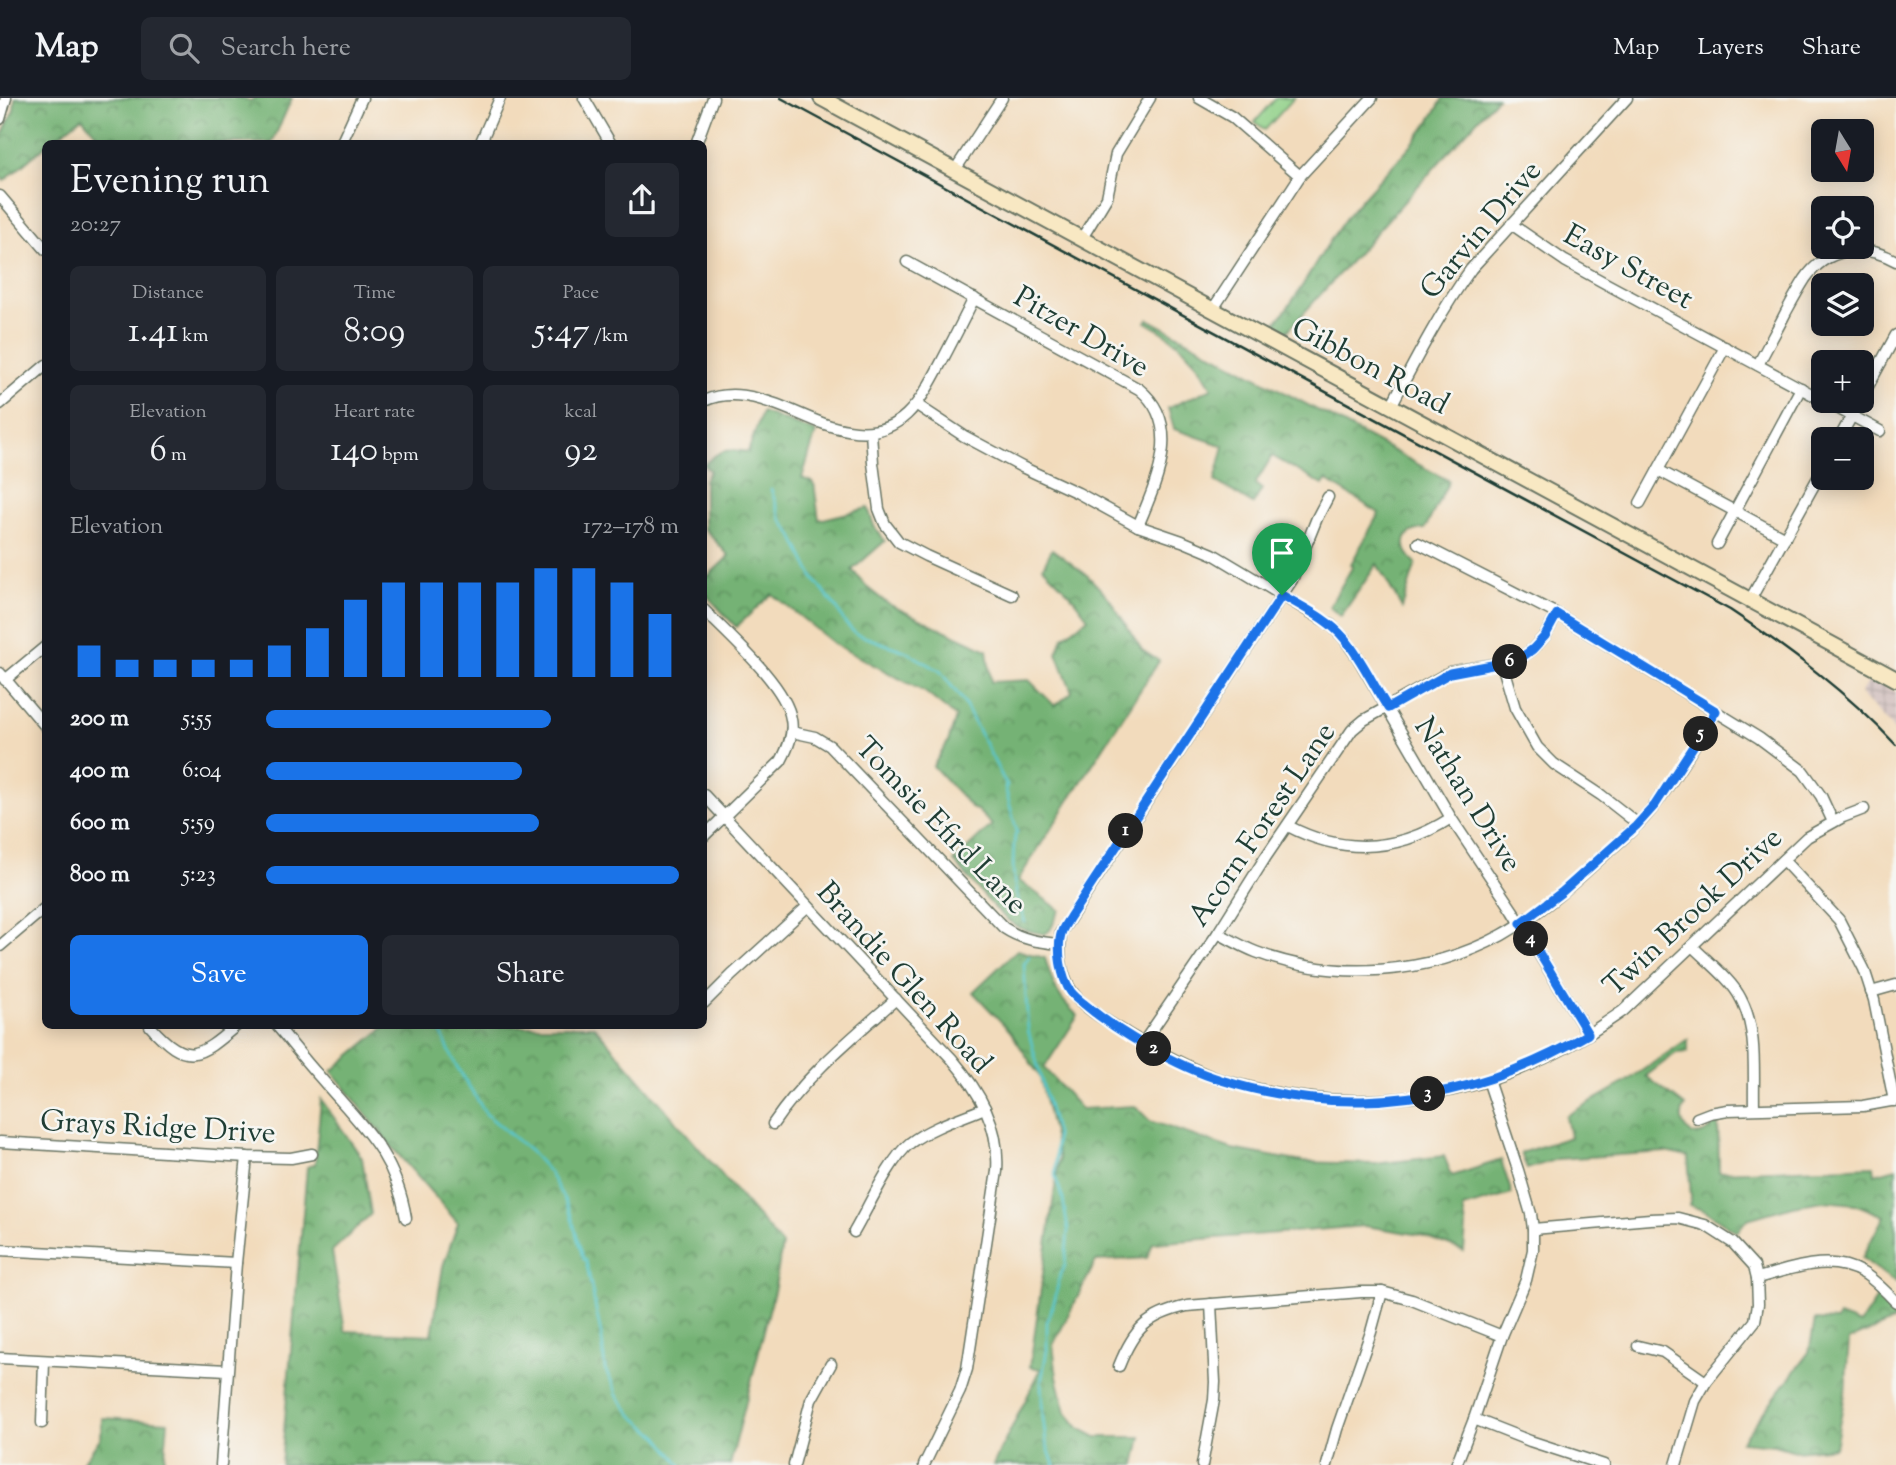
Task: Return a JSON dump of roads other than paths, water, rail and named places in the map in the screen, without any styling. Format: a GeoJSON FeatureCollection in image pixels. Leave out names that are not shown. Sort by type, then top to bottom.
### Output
{"type":"FeatureCollection","features":[{"type":"Feature","properties":{"kind":"main road","name":"Gibbon Road"},"geometry":{"type":"LineString","coordinates":[[821,98],[1896,680]]}},
{"type":"Feature","properties":{"kind":"street"},"geometry":{"type":"LineString","coordinates":[[0,120],[6,98]]}},
{"type":"Feature","properties":{"kind":"street"},"geometry":{"type":"LineString","coordinates":[[343,140],[362,98]]}},
{"type":"Feature","properties":{"kind":"street"},"geometry":{"type":"LineString","coordinates":[[482,140],[500,98]]}},
{"type":"Feature","properties":{"kind":"street"},"geometry":{"type":"LineString","coordinates":[[584,98],[609,140]]}},
{"type":"Feature","properties":{"kind":"street"},"geometry":{"type":"LineString","coordinates":[[697,140],[713,98]]}},
{"type":"Feature","properties":{"kind":"street"},"geometry":{"type":"LineString","coordinates":[[955,170],[1002,98]]}},
{"type":"Feature","properties":{"kind":"street"},"geometry":{"type":"LineString","coordinates":[[1082,238],[1107,197],[1116,153],[1150,98]]}},
{"type":"Feature","properties":{"kind":"street"},"geometry":{"type":"LineString","coordinates":[[1199,98],[1232,117],[1300,176]]}},
{"type":"Feature","properties":{"kind":"street"},"geometry":{"type":"LineString","coordinates":[[1213,309],[1300,176],[1372,98]]}},
{"type":"Feature","properties":{"kind":"street","name":"Garvin Drive"},"geometry":{"type":"LineString","coordinates":[[1391,406],[1452,294],[1476,262],[1627,98]]}},
{"type":"Feature","properties":{"kind":"street"},"geometry":{"type":"LineString","coordinates":[[0,196],[42,245]]}},
{"type":"Feature","properties":{"kind":"street","name":"Easy Street"},"geometry":{"type":"LineString","coordinates":[[1511,224],[1565,261],[1880,431]]}},
{"type":"Feature","properties":{"kind":"street"},"geometry":{"type":"LineString","coordinates":[[1758,365],[1804,280],[1821,263],[1843,252],[1859,250],[1879,253],[1896,261]]}},
{"type":"Feature","properties":{"kind":"street","name":"Pitzer Drive"},"geometry":{"type":"LineString","coordinates":[[907,262],[1068,348],[1139,389],[1148,397],[1160,419],[1164,450],[1151,495],[1138,526]]}},
{"type":"Feature","properties":{"kind":"street"},"geometry":{"type":"LineString","coordinates":[[707,400],[735,394],[759,398],[847,430],[870,432],[888,428],[917,405],[974,298]]}},
{"type":"Feature","properties":{"kind":"street"},"geometry":{"type":"LineString","coordinates":[[1874,375],[1896,335]]}},
{"type":"Feature","properties":{"kind":"street"},"geometry":{"type":"LineString","coordinates":[[1640,503],[1725,347]]}},
{"type":"Feature","properties":{"kind":"street"},"geometry":{"type":"LineString","coordinates":[[0,404],[42,368]]}},
{"type":"Feature","properties":{"kind":"street"},"geometry":{"type":"LineString","coordinates":[[1717,544],[1801,388]]}},
{"type":"Feature","properties":{"kind":"street","name":"Nathan Drive"},"geometry":{"type":"LineString","coordinates":[[917,405],[1021,467],[1078,493],[1138,526],[1213,554],[1330,624],[1359,658],[1451,818],[1521,923],[1588,1034]]}},
{"type":"Feature","properties":{"kind":"street"},"geometry":{"type":"LineString","coordinates":[[1845,427],[1853,413]]}},
{"type":"Feature","properties":{"kind":"street"},"geometry":{"type":"LineString","coordinates":[[870,432],[879,509],[885,524],[899,542],[1012,595]]}},
{"type":"Feature","properties":{"kind":"street"},"geometry":{"type":"LineString","coordinates":[[1658,470],[1785,538]]}},
{"type":"Feature","properties":{"kind":"street"},"geometry":{"type":"LineString","coordinates":[[1750,600],[1811,490]]}},
{"type":"Feature","properties":{"kind":"street"},"geometry":{"type":"LineString","coordinates":[[1060,944],[1062,932],[1070,917],[1292,580],[1328,497]]}},
{"type":"Feature","properties":{"kind":"street"},"geometry":{"type":"LineString","coordinates":[[1418,543],[1557,614],[1759,738],[1803,772],[1821,796],[1833,822]]}},
{"type":"Feature","properties":{"kind":"street"},"geometry":{"type":"LineString","coordinates":[[707,613],[776,685],[788,709],[792,732],[781,761],[707,833]]}},
{"type":"Feature","properties":{"kind":"street","name":"Acorn Forest Lane"},"geometry":{"type":"LineString","coordinates":[[1143,1043],[1352,730],[1364,720],[1450,673],[1518,660],[1545,636],[1557,614]]}},
{"type":"Feature","properties":{"kind":"street"},"geometry":{"type":"LineString","coordinates":[[42,649],[3,677],[42,722]]}},
{"type":"Feature","properties":{"kind":"street"},"geometry":{"type":"LineString","coordinates":[[1502,664],[1515,708],[1537,747],[1553,764],[1638,824]]}},
{"type":"Feature","properties":{"kind":"street"},"geometry":{"type":"LineString","coordinates":[[1218,933],[1256,952],[1281,960],[1331,969],[1376,970],[1420,964],[1485,943],[1521,923],[1572,884],[1638,824],[1655,805],[1716,711]]}},
{"type":"Feature","properties":{"kind":"street","name":"Tomsie Efird Lane"},"geometry":{"type":"LineString","coordinates":[[792,732],[814,737],[830,746],[1004,928],[1016,936],[1032,941],[1060,944]]}},
{"type":"Feature","properties":{"kind":"street","name":"Brandie Glen Road"},"geometry":{"type":"LineString","coordinates":[[707,798],[971,1081],[985,1108],[997,1143],[998,1171],[967,1369],[960,1391],[924,1465]]}},
{"type":"Feature","properties":{"kind":"street","name":"Twin Brook Drive"},"geometry":{"type":"LineString","coordinates":[[1060,944],[1062,972],[1071,993],[1098,1016],[1180,1063],[1220,1080],[1294,1097],[1338,1101],[1399,1098],[1454,1090],[1508,1074],[1546,1058],[1623,1011],[1807,836],[1864,809]]}},
{"type":"Feature","properties":{"kind":"street"},"geometry":{"type":"LineString","coordinates":[[1288,826],[1320,841],[1369,846],[1412,839],[1451,818]]}},
{"type":"Feature","properties":{"kind":"street"},"geometry":{"type":"LineString","coordinates":[[1697,1118],[1710,1113],[1754,1108],[1863,1106],[1895,1100],[1864,969],[1839,920],[1783,860]]}},
{"type":"Feature","properties":{"kind":"street"},"geometry":{"type":"LineString","coordinates":[[707,1000],[807,906]]}},
{"type":"Feature","properties":{"kind":"street"},"geometry":{"type":"LineString","coordinates":[[0,946],[42,910]]}},
{"type":"Feature","properties":{"kind":"street"},"geometry":{"type":"LineString","coordinates":[[1692,946],[1741,998],[1753,1039],[1754,1108]]}},
{"type":"Feature","properties":{"kind":"street"},"geometry":{"type":"LineString","coordinates":[[1871,992],[1896,985]]}},
{"type":"Feature","properties":{"kind":"street"},"geometry":{"type":"LineString","coordinates":[[773,1124],[804,1083],[896,999]]}},
{"type":"Feature","properties":{"kind":"street"},"geometry":{"type":"LineString","coordinates":[[153,1029],[172,1048],[186,1053],[208,1049],[232,1029]]}},
{"type":"Feature","properties":{"kind":"street"},"geometry":{"type":"LineString","coordinates":[[279,1029],[377,1144],[393,1171],[406,1218]]}},
{"type":"Feature","properties":{"kind":"street"},"geometry":{"type":"LineString","coordinates":[[1456,1465],[1502,1336],[1519,1300],[1533,1250],[1534,1229],[1518,1170],[1488,1080]]}},
{"type":"Feature","properties":{"kind":"street"},"geometry":{"type":"LineString","coordinates":[[854,1231],[893,1165],[910,1144],[985,1108]]}},
{"type":"Feature","properties":{"kind":"street","name":"Grays Ridge Drive"},"geometry":{"type":"LineString","coordinates":[[0,1142],[247,1157],[291,1158],[312,1154]]}},
{"type":"Feature","properties":{"kind":"street"},"geometry":{"type":"LineString","coordinates":[[221,1465],[247,1157]]}},
{"type":"Feature","properties":{"kind":"street"},"geometry":{"type":"LineString","coordinates":[[1534,1229],[1678,1218],[1705,1226],[1733,1243],[1754,1266],[1758,1304],[1755,1321],[1706,1382],[1695,1401],[1676,1465]]}},
{"type":"Feature","properties":{"kind":"street"},"geometry":{"type":"LineString","coordinates":[[0,1250],[236,1263]]}},
{"type":"Feature","properties":{"kind":"street"},"geometry":{"type":"LineString","coordinates":[[1757,1278],[1830,1262],[1847,1265],[1865,1273],[1896,1302]]}},
{"type":"Feature","properties":{"kind":"street"},"geometry":{"type":"LineString","coordinates":[[1119,1366],[1129,1342],[1140,1328],[1154,1316],[1177,1308],[1361,1292],[1382,1292],[1412,1300],[1502,1336]]}},
{"type":"Feature","properties":{"kind":"street"},"geometry":{"type":"LineString","coordinates":[[1327,1465],[1382,1292]]}},
{"type":"Feature","properties":{"kind":"street"},"geometry":{"type":"LineString","coordinates":[[1202,1465],[1214,1400],[1211,1304]]}},
{"type":"Feature","properties":{"kind":"street"},"geometry":{"type":"LineString","coordinates":[[1638,1346],[1663,1352],[1706,1382]]}},
{"type":"Feature","properties":{"kind":"street"},"geometry":{"type":"LineString","coordinates":[[0,1358],[227,1370]]}},
{"type":"Feature","properties":{"kind":"street"},"geometry":{"type":"LineString","coordinates":[[42,1423],[44,1361]]}},
{"type":"Feature","properties":{"kind":"street"},"geometry":{"type":"LineString","coordinates":[[794,1465],[809,1406],[831,1364]]}},
{"type":"Feature","properties":{"kind":"street"},"geometry":{"type":"LineString","coordinates":[[1474,1419],[1604,1465]]}},
{"type":"Feature","properties":{"kind":"waterway"},"geometry":{"type":"LineString","coordinates":[[771,489],[781,519],[792,534],[814,579],[845,623],[856,634],[905,651],[940,671],[963,701],[1007,786],[1005,787],[1017,832],[1014,879],[1025,922]]}},
{"type":"Feature","properties":{"kind":"waterway"},"geometry":{"type":"LineString","coordinates":[[1029,957],[1024,964],[1028,1030],[1056,1134],[1055,1176],[1063,1199],[1068,1230],[1065,1265],[1047,1322],[1047,1350],[1041,1383],[1046,1442],[1054,1465]]}},
{"type":"Feature","properties":{"kind":"waterway"},"geometry":{"type":"LineString","coordinates":[[439,1029],[456,1065],[486,1114],[530,1151],[549,1172],[564,1199],[586,1261],[602,1339],[605,1369],[616,1394],[633,1416],[659,1437],[681,1465]]}},
{"type":"Feature","properties":{"kind":"railway"},"geometry":{"type":"LineString","coordinates":[[781,98],[1730,610],[1817,673],[1858,707],[1896,745]]}}]}
